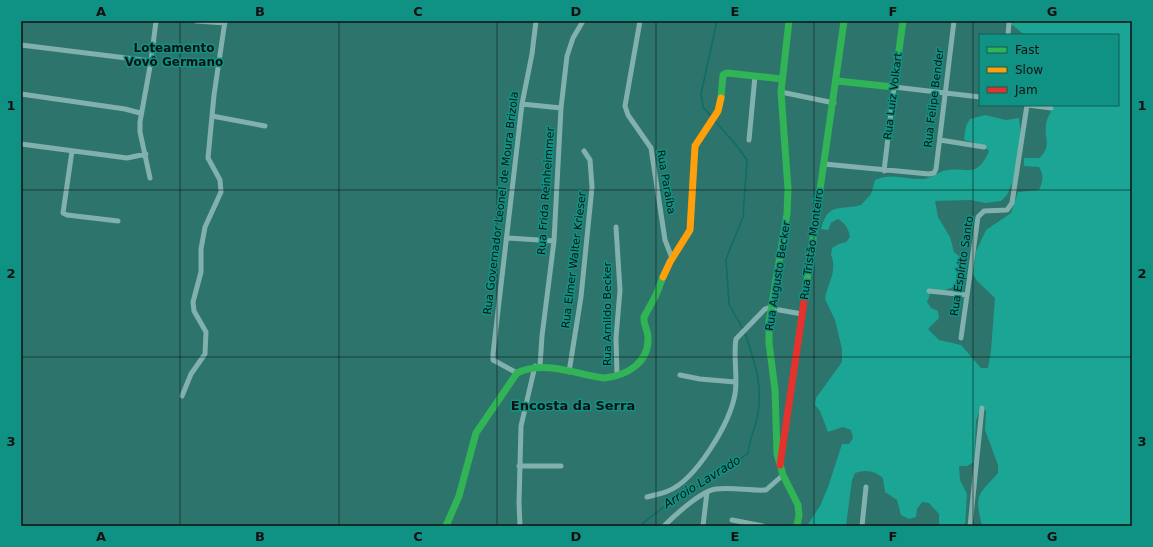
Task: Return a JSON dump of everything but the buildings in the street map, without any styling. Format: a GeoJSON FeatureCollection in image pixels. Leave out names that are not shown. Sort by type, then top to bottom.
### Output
{"type":"FeatureCollection","features":[{"type":"Feature","properties":{"kind":"street"},"geometry":{"type":"LineString","coordinates":[[150,178],[140,132],[140,113],[151,61],[156,21]]}},
{"type":"Feature","properties":{"kind":"street"},"geometry":{"type":"LineString","coordinates":[[182,396],[191,374],[205,354],[206,332],[194,310],[193,302],[201,272],[201,249],[206,227],[221,192],[220,180],[208,158],[212,116],[225,22],[196,21]]}},
{"type":"Feature","properties":{"kind":"street","name":"Rua Governador Leonel de Moura Brizola"},"geometry":{"type":"LineString","coordinates":[[517,373],[493,360],[493,354],[522,104],[532,54],[536,21]]}},
{"type":"Feature","properties":{"kind":"street","name":"Rua Frida Reinheimmer"},"geometry":{"type":"LineString","coordinates":[[520,526],[519,466],[521,426],[537,366],[542,336],[554,241],[561,108],[569,47],[583,21]]}},
{"type":"Feature","properties":{"kind":"street","name":"Rua Paraíba"},"geometry":{"type":"LineString","coordinates":[[640,21],[625,106],[628,115],[650,148],[665,240],[672,258]]}},
{"type":"Feature","properties":{"kind":"street","name":"Rua Augusto Becker"},"geometry":{"type":"LineString","coordinates":[[789,21],[781,92],[788,189],[787,214],[771,308],[769,343],[775,390],[776,454],[783,475],[798,506],[800,515],[797,526]]}},
{"type":"Feature","properties":{"kind":"street","name":"Rua Tristão Monteiro"},"geometry":{"type":"LineString","coordinates":[[780,467],[834,103],[844,21]]}},
{"type":"Feature","properties":{"kind":"street","name":"Rua Luiz Volkart"},"geometry":{"type":"LineString","coordinates":[[884,170],[903,21]]}},
{"type":"Feature","properties":{"kind":"street","name":"Rua Felipe Bender"},"geometry":{"type":"LineString","coordinates":[[884,170],[929,174],[934,172],[936,169],[954,21]]}},
{"type":"Feature","properties":{"kind":"street"},"geometry":{"type":"LineString","coordinates":[[1008,34],[1009,23]]}},
{"type":"Feature","properties":{"kind":"street"},"geometry":{"type":"LineString","coordinates":[[21,45],[151,61]]}},
{"type":"Feature","properties":{"kind":"street"},"geometry":{"type":"LineString","coordinates":[[446,526],[459,496],[476,433],[517,373],[526,368],[537,366],[604,378],[617,376],[631,370],[641,361],[644,356],[648,337],[643,318],[672,258],[690,230],[697,140],[712,121],[720,105],[724,74],[782,79]]}},
{"type":"Feature","properties":{"kind":"street"},"geometry":{"type":"LineString","coordinates":[[749,140],[755,76]]}},
{"type":"Feature","properties":{"kind":"street"},"geometry":{"type":"LineString","coordinates":[[837,81],[979,97]]}},
{"type":"Feature","properties":{"kind":"street"},"geometry":{"type":"LineString","coordinates":[[781,92],[834,103]]}},
{"type":"Feature","properties":{"kind":"street"},"geometry":{"type":"LineString","coordinates":[[21,94],[125,108],[140,113]]}},
{"type":"Feature","properties":{"kind":"street"},"geometry":{"type":"LineString","coordinates":[[522,104],[561,108]]}},
{"type":"Feature","properties":{"kind":"street","name":"Rua Espírito Santo"},"geometry":{"type":"LineString","coordinates":[[961,338],[978,216],[984,211],[1007,210],[1012,203],[1027,106]]}},
{"type":"Feature","properties":{"kind":"street"},"geometry":{"type":"LineString","coordinates":[[1035,106],[1051,108]]}},
{"type":"Feature","properties":{"kind":"street"},"geometry":{"type":"LineString","coordinates":[[212,116],[266,126]]}},
{"type":"Feature","properties":{"kind":"street"},"geometry":{"type":"LineString","coordinates":[[940,140],[984,147]]}},
{"type":"Feature","properties":{"kind":"street"},"geometry":{"type":"LineString","coordinates":[[21,144],[127,158],[146,154]]}},
{"type":"Feature","properties":{"kind":"street"},"geometry":{"type":"LineString","coordinates":[[72,151],[63,213],[67,215],[118,221]]}},
{"type":"Feature","properties":{"kind":"street","name":"Rua Elmer Walter Krieser"},"geometry":{"type":"LineString","coordinates":[[569,372],[581,297],[592,187],[590,160],[584,151]]}},
{"type":"Feature","properties":{"kind":"street"},"geometry":{"type":"LineString","coordinates":[[824,164],[884,170]]}},
{"type":"Feature","properties":{"kind":"street","name":"Rua Arnildo Becker"},"geometry":{"type":"LineString","coordinates":[[616,227],[620,290],[616,338],[617,376]]}},
{"type":"Feature","properties":{"kind":"street"},"geometry":{"type":"LineString","coordinates":[[507,238],[554,241]]}},
{"type":"Feature","properties":{"kind":"street"},"geometry":{"type":"LineString","coordinates":[[929,291],[967,295]]}},
{"type":"Feature","properties":{"kind":"street"},"geometry":{"type":"LineString","coordinates":[[647,497],[669,491],[700,464],[723,428],[732,407],[735,382],[735,345],[736,339],[741,333],[765,309],[771,308],[802,314]]}},
{"type":"Feature","properties":{"kind":"street"},"geometry":{"type":"LineString","coordinates":[[680,375],[700,379],[735,382]]}},
{"type":"Feature","properties":{"kind":"street"},"geometry":{"type":"LineString","coordinates":[[970,526],[982,408]]}},
{"type":"Feature","properties":{"kind":"street"},"geometry":{"type":"LineString","coordinates":[[519,466],[561,466]]}},
{"type":"Feature","properties":{"kind":"street"},"geometry":{"type":"LineString","coordinates":[[664,526],[677,513],[707,492],[715,489],[766,490],[783,475]]}},
{"type":"Feature","properties":{"kind":"street"},"geometry":{"type":"LineString","coordinates":[[862,526],[866,487]]}},
{"type":"Feature","properties":{"kind":"street"},"geometry":{"type":"LineString","coordinates":[[703,526],[707,492]]}},
{"type":"Feature","properties":{"kind":"street"},"geometry":{"type":"LineString","coordinates":[[732,520],[763,526]]}},
{"type":"Feature","properties":{"kind":"green space"},"geometry":{"type":"Polygon","coordinates":[[[1007,21],[1132,21],[1132,526],[982,526],[978,501],[982,491],[998,473],[998,465],[985,430],[986,411],[981,406],[976,421],[974,462],[967,466],[959,466],[960,480],[967,494],[965,526],[939,526],[939,514],[929,503],[922,502],[917,509],[916,517],[909,519],[901,515],[897,500],[885,492],[883,478],[874,472],[867,471],[855,473],[852,480],[846,526],[807,526],[820,506],[842,444],[849,444],[853,438],[851,430],[843,427],[828,432],[820,411],[815,405],[816,398],[842,362],[842,349],[835,320],[825,299],[833,272],[833,261],[831,255],[832,248],[846,242],[850,237],[846,226],[838,219],[831,223],[828,230],[821,229],[827,214],[836,209],[861,205],[871,194],[875,180],[881,178],[893,176],[926,179],[943,171],[975,169],[980,166],[989,151],[983,145],[964,140],[966,126],[970,119],[985,115],[1006,120],[1019,118],[1021,135],[1013,181],[1007,195],[1001,201],[985,203],[971,200],[935,201],[938,217],[950,237],[954,252],[966,262],[963,278],[956,286],[930,294],[927,302],[931,308],[938,311],[939,318],[928,329],[939,340],[961,345],[981,368],[988,368],[995,298],[977,281],[973,274],[976,251],[986,230],[1011,213],[1018,192],[1039,190],[1042,178],[1041,170],[1039,167],[1024,166],[1024,158],[1040,158],[1044,153],[1047,145],[1046,123],[1054,106],[1119,106],[1119,34],[1024,34],[1007,21]]]}},
{"type":"Feature","properties":{"kind":"waterway"},"geometry":{"type":"LineString","coordinates":[[711,116],[703,107],[701,94],[717,21]]}},
{"type":"Feature","properties":{"kind":"waterway","name":"Arroio Lavrado"},"geometry":{"type":"LineString","coordinates":[[715,121],[747,160],[743,217],[726,259],[729,304],[743,329]]}},
{"type":"Feature","properties":{"kind":"waterway","name":"Arroio Lavrado"},"geometry":{"type":"LineString","coordinates":[[640,526],[652,515],[735,463],[748,453],[758,414],[759,390],[756,368],[745,333]]}},
{"type":"Feature","properties":{"kind":"traffic: fast"},"geometry":{"type":"LineString","coordinates":[[789,21],[781,92],[788,189],[787,214],[769,322],[769,343],[775,390],[777,454],[783,475],[798,505],[799,515],[797,526]]}},
{"type":"Feature","properties":{"kind":"traffic: fast"},"geometry":{"type":"LineString","coordinates":[[805,295],[844,21]]}},
{"type":"Feature","properties":{"kind":"traffic: fast"},"geometry":{"type":"LineString","coordinates":[[837,81],[894,87],[903,21]]}},
{"type":"Feature","properties":{"kind":"traffic: fast"},"geometry":{"type":"LineString","coordinates":[[721,98],[723,75],[727,73],[782,79]]}},
{"type":"Feature","properties":{"kind":"traffic: fast"},"geometry":{"type":"LineString","coordinates":[[446,526],[459,496],[476,433],[517,373],[528,369],[549,368],[604,378],[612,377],[635,367],[645,355],[647,347],[648,335],[644,317],[656,295],[663,277]]}},
{"type":"Feature","properties":{"kind":"traffic: slow"},"geometry":{"type":"LineString","coordinates":[[663,277],[670,262],[690,230],[695,146],[718,111],[721,98]]}},
{"type":"Feature","properties":{"kind":"traffic: jam"},"geometry":{"type":"LineString","coordinates":[[780,465],[805,295]]}},
{"type":"Feature","properties":{"kind":"district","name":"Loteamento Vovô Germano"},"geometry":{"type":"Point","coordinates":[174,55]}},
{"type":"Feature","properties":{"kind":"district","name":"Encosta da Serra"},"geometry":{"type":"Point","coordinates":[573,405]}}]}
